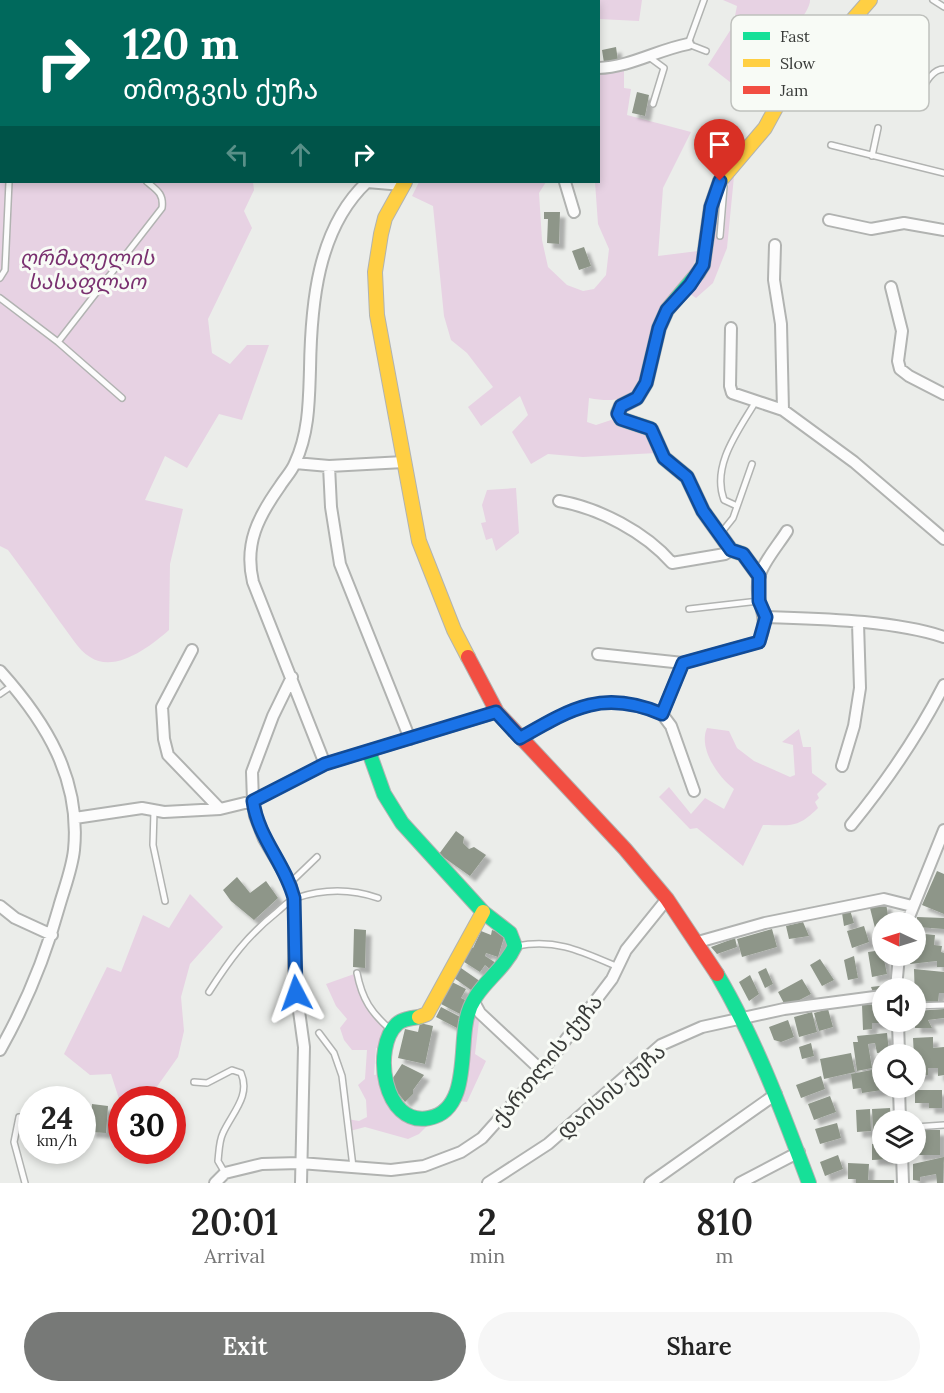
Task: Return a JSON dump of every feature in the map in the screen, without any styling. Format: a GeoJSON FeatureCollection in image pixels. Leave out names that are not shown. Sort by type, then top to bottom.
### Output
{"type":"FeatureCollection","features":[{"type":"Feature","properties":{"kind":"street"},"geometry":{"type":"LineString","coordinates":[[600,68],[618,67],[669,48],[688,44]]}},
{"type":"Feature","properties":{"kind":"street"},"geometry":{"type":"LineString","coordinates":[[759,576],[743,554],[731,550],[703,511],[687,477],[664,458],[651,429],[621,419],[618,414],[621,406],[637,398],[646,383],[659,328],[667,310],[690,285],[703,265],[711,207],[720,181],[731,165],[765,128],[774,111]]}},
{"type":"Feature","properties":{"kind":"street"},"geometry":{"type":"LineString","coordinates":[[325,764],[253,582],[249,565],[254,528],[295,464],[310,409],[312,306],[322,261],[339,220],[357,192],[366,183]]}},
{"type":"Feature","properties":{"kind":"street"},"geometry":{"type":"LineString","coordinates":[[404,183],[385,218],[375,272],[376,315],[419,541],[454,630],[496,712],[625,849],[667,899],[698,942],[743,1018],[776,1094],[809,1183]]}},
{"type":"Feature","properties":{"kind":"street"},"geometry":{"type":"LineString","coordinates":[[565,183],[574,213]]}},
{"type":"Feature","properties":{"kind":"street"},"geometry":{"type":"LineString","coordinates":[[829,220],[871,229],[904,223],[944,230]]}},
{"type":"Feature","properties":{"kind":"street"},"geometry":{"type":"LineString","coordinates":[[775,245],[774,280],[781,324],[783,410]]}},
{"type":"Feature","properties":{"kind":"street"},"geometry":{"type":"LineString","coordinates":[[891,287],[902,331],[898,361],[900,369],[944,394]]}},
{"type":"Feature","properties":{"kind":"street"},"geometry":{"type":"LineString","coordinates":[[731,328],[730,386],[732,393],[783,410],[854,462],[944,539]]}},
{"type":"Feature","properties":{"kind":"street"},"geometry":{"type":"LineString","coordinates":[[295,464],[329,466],[404,462]]}},
{"type":"Feature","properties":{"kind":"street"},"geometry":{"type":"LineString","coordinates":[[329,466],[331,507],[340,564],[410,739]]}},
{"type":"Feature","properties":{"kind":"street"},"geometry":{"type":"LineString","coordinates":[[559,501],[579,505],[607,516],[633,532],[672,563],[725,554],[731,550]]}},
{"type":"Feature","properties":{"kind":"street"},"geometry":{"type":"LineString","coordinates":[[598,654],[683,663],[759,642],[766,617],[759,601],[759,576],[787,531]]}},
{"type":"Feature","properties":{"kind":"street"},"geometry":{"type":"LineString","coordinates":[[766,617],[858,623],[927,631],[944,637]]}},
{"type":"Feature","properties":{"kind":"street"},"geometry":{"type":"LineString","coordinates":[[842,766],[854,726],[860,688],[858,623]]}},
{"type":"Feature","properties":{"kind":"street"},"geometry":{"type":"LineString","coordinates":[[192,650],[162,707],[164,739],[168,755],[220,809]]}},
{"type":"Feature","properties":{"kind":"street"},"geometry":{"type":"LineString","coordinates":[[662,714],[683,663]]}},
{"type":"Feature","properties":{"kind":"street"},"geometry":{"type":"LineString","coordinates":[[0,671],[50,735],[65,772],[75,818],[74,852],[52,935],[19,1015],[0,1050]]}},
{"type":"Feature","properties":{"kind":"street"},"geometry":{"type":"LineString","coordinates":[[292,677],[273,716],[252,772],[255,816],[264,839],[290,883],[294,898],[294,975],[304,1047],[301,1183]]}},
{"type":"Feature","properties":{"kind":"street"},"geometry":{"type":"LineString","coordinates":[[851,825],[891,776],[915,740],[944,685]]}},
{"type":"Feature","properties":{"kind":"street"},"geometry":{"type":"LineString","coordinates":[[520,738],[547,723],[596,703],[617,700],[662,714],[671,726],[694,791]]}},
{"type":"Feature","properties":{"kind":"street"},"geometry":{"type":"LineString","coordinates":[[75,818],[142,808],[193,812],[220,809],[253,801],[325,764],[496,712]]}},
{"type":"Feature","properties":{"kind":"street"},"geometry":{"type":"LineString","coordinates":[[369,752],[384,794],[402,824],[483,912],[510,933],[515,946],[511,958],[475,993],[466,1022],[462,1073],[453,1100],[439,1114],[430,1119],[411,1120],[396,1111],[389,1097],[388,1048],[392,1031],[398,1024],[427,1014],[483,912]]}},
{"type":"Feature","properties":{"kind":"street"},"geometry":{"type":"LineString","coordinates":[[910,912],[944,830]]}},
{"type":"Feature","properties":{"kind":"street","name":"ქართლის ქუჩა"},"geometry":{"type":"LineString","coordinates":[[225,1173],[262,1164],[300,1163],[391,1170],[424,1166],[461,1152],[482,1138],[542,1071],[588,1014],[618,967],[626,950],[667,899]]}},
{"type":"Feature","properties":{"kind":"street"},"geometry":{"type":"LineString","coordinates":[[698,942],[765,923],[884,899],[896,900],[912,906]]}},
{"type":"Feature","properties":{"kind":"street"},"geometry":{"type":"LineString","coordinates":[[0,906],[15,918],[52,935]]}},
{"type":"Feature","properties":{"kind":"street","name":"დაისის ქუჩა"},"geometry":{"type":"LineString","coordinates":[[488,1183],[548,1144],[661,1045],[702,1028],[743,1018],[784,1009],[872,997]]}},
{"type":"Feature","properties":{"kind":"street"},"geometry":{"type":"LineString","coordinates":[[474,1002],[480,1013],[542,1071]]}},
{"type":"Feature","properties":{"kind":"street"},"geometry":{"type":"LineString","coordinates":[[650,1183],[776,1094]]}},
{"type":"Feature","properties":{"kind":"street"},"geometry":{"type":"LineString","coordinates":[[740,1183],[799,1152]]}},
{"type":"Feature","properties":{"kind":"street"},"geometry":{"type":"LineString","coordinates":[[902,1164],[903,1183]]}},
{"type":"Feature","properties":{"kind":"street"},"geometry":{"type":"LineString","coordinates":[[215,1183],[225,1173]]}},
{"type":"Feature","properties":{"kind":"lane"},"geometry":{"type":"LineString","coordinates":[[704,0],[688,44],[706,51]]}},
{"type":"Feature","properties":{"kind":"lane"},"geometry":{"type":"LineString","coordinates":[[933,0],[944,7]]}},
{"type":"Feature","properties":{"kind":"lane"},"geometry":{"type":"LineString","coordinates":[[647,56],[661,63],[664,68],[653,104]]}},
{"type":"Feature","properties":{"kind":"lane"},"geometry":{"type":"LineString","coordinates":[[929,81],[936,71],[944,69]]}},
{"type":"Feature","properties":{"kind":"lane"},"geometry":{"type":"LineString","coordinates":[[872,156],[878,128]]}},
{"type":"Feature","properties":{"kind":"lane"},"geometry":{"type":"LineString","coordinates":[[831,145],[944,173]]}},
{"type":"Feature","properties":{"kind":"lane"},"geometry":{"type":"LineString","coordinates":[[720,236],[724,185],[731,165]]}},
{"type":"Feature","properties":{"kind":"lane"},"geometry":{"type":"LineString","coordinates":[[0,278],[5,270],[2,243],[9,183]]}},
{"type":"Feature","properties":{"kind":"lane"},"geometry":{"type":"LineString","coordinates":[[58,342],[162,208],[163,200],[160,192],[148,183]]}},
{"type":"Feature","properties":{"kind":"lane"},"geometry":{"type":"LineString","coordinates":[[0,298],[58,342],[122,398]]}},
{"type":"Feature","properties":{"kind":"lane"},"geometry":{"type":"LineString","coordinates":[[737,506],[724,500],[720,490],[721,471],[728,450],[756,401]]}},
{"type":"Feature","properties":{"kind":"lane"},"geometry":{"type":"LineString","coordinates":[[720,534],[729,526],[752,464]]}},
{"type":"Feature","properties":{"kind":"lane"},"geometry":{"type":"LineString","coordinates":[[689,609],[759,601]]}},
{"type":"Feature","properties":{"kind":"lane"},"geometry":{"type":"LineString","coordinates":[[0,694],[13,685]]}},
{"type":"Feature","properties":{"kind":"lane"},"geometry":{"type":"LineString","coordinates":[[154,810],[153,845],[165,901]]}},
{"type":"Feature","properties":{"kind":"lane"},"geometry":{"type":"LineString","coordinates":[[290,883],[316,857]]}},
{"type":"Feature","properties":{"kind":"lane"},"geometry":{"type":"LineString","coordinates":[[209,992],[233,953],[257,928],[294,898],[356,891],[378,898]]}},
{"type":"Feature","properties":{"kind":"lane"},"geometry":{"type":"LineString","coordinates":[[515,946],[539,944],[572,946],[618,967]]}},
{"type":"Feature","properties":{"kind":"lane"},"geometry":{"type":"LineString","coordinates":[[357,973],[362,996],[374,1016],[392,1031]]}},
{"type":"Feature","properties":{"kind":"lane"},"geometry":{"type":"LineString","coordinates":[[926,1006],[944,1005]]}},
{"type":"Feature","properties":{"kind":"lane"},"geometry":{"type":"LineString","coordinates":[[318,1033],[334,1053],[342,1076],[353,1167]]}},
{"type":"Feature","properties":{"kind":"lane"},"geometry":{"type":"LineString","coordinates":[[194,1082],[207,1083],[232,1070],[241,1073],[245,1083],[244,1094],[222,1136],[218,1161],[225,1173]]}},
{"type":"Feature","properties":{"kind":"lane"},"geometry":{"type":"LineString","coordinates":[[18,1122],[14,1142],[18,1157]]}},
{"type":"Feature","properties":{"kind":"lane"},"geometry":{"type":"LineString","coordinates":[[926,1126],[944,1125]]}},
{"type":"Feature","properties":{"kind":"lane"},"geometry":{"type":"LineString","coordinates":[[20,1164],[25,1183]]}},
{"type":"Feature","properties":{"kind":"green space"},"geometry":{"type":"Polygon","coordinates":[[[600,0],[642,0],[639,21],[600,19],[600,0]]]}},
{"type":"Feature","properties":{"kind":"green space"},"geometry":{"type":"Polygon","coordinates":[[[723,0],[810,0],[804,15],[735,15],[737,6],[723,0]]]}},
{"type":"Feature","properties":{"kind":"green space"},"geometry":{"type":"Polygon","coordinates":[[[731,29],[731,83],[708,65],[731,29]]]}},
{"type":"Feature","properties":{"kind":"green space"},"geometry":{"type":"Polygon","coordinates":[[[624,71],[624,88],[631,89],[627,115],[691,132],[663,188],[658,256],[698,251],[691,270],[659,311],[642,376],[636,388],[626,396],[611,400],[589,398],[587,422],[596,425],[614,419],[650,431],[656,453],[583,457],[548,454],[531,464],[512,432],[528,415],[520,396],[481,426],[468,407],[493,387],[467,353],[451,340],[444,316],[433,206],[412,196],[418,183],[545,183],[539,193],[542,240],[548,267],[567,285],[583,291],[594,289],[606,275],[609,249],[598,224],[595,183],[600,183],[600,75],[624,71]]]}},
{"type":"Feature","properties":{"kind":"green space"},"geometry":{"type":"Polygon","coordinates":[[[735,166],[727,248],[713,283],[696,298],[690,294],[721,190],[716,236],[724,237],[729,176],[735,166]]]}},
{"type":"Feature","properties":{"kind":"green space","name":"ღრმაღელის სასაფლაო"},"geometry":{"type":"Polygon","coordinates":[[[0,183],[253,183],[254,190],[244,211],[252,228],[208,319],[212,353],[230,364],[247,345],[269,345],[242,420],[219,414],[187,468],[165,456],[145,500],[183,509],[170,564],[169,630],[143,650],[121,660],[110,662],[90,657],[74,641],[8,550],[0,546],[0,183]]]}},
{"type":"Feature","properties":{"kind":"green space"},"geometry":{"type":"Polygon","coordinates":[[[516,488],[519,533],[496,551],[492,538],[486,540],[481,523],[486,522],[482,505],[487,490],[516,488]]]}},
{"type":"Feature","properties":{"kind":"green space"},"geometry":{"type":"Polygon","coordinates":[[[707,728],[729,731],[737,748],[754,761],[790,777],[795,775],[793,745],[782,742],[799,729],[803,747],[811,747],[812,773],[827,784],[817,794],[819,798],[815,802],[818,808],[804,820],[787,825],[763,825],[743,866],[697,828],[690,829],[659,797],[669,787],[691,814],[705,798],[724,809],[734,789],[716,770],[707,753],[705,736],[707,728]]]}},
{"type":"Feature","properties":{"kind":"green space"},"geometry":{"type":"Polygon","coordinates":[[[190,894],[223,927],[190,964],[181,997],[184,1031],[178,1057],[157,1086],[115,1086],[111,1074],[90,1075],[64,1054],[107,967],[121,972],[143,915],[169,928],[190,894]]]}},
{"type":"Feature","properties":{"kind":"green space"},"geometry":{"type":"Polygon","coordinates":[[[357,973],[362,996],[392,1031],[388,1048],[376,1048],[374,1075],[387,1073],[396,1111],[439,1114],[419,1134],[408,1139],[365,1127],[350,1131],[347,1119],[359,1121],[367,1117],[366,1100],[358,1085],[365,1079],[367,1050],[352,1050],[344,1040],[340,1028],[347,1019],[336,1006],[326,984],[357,973]]]}},
{"type":"Feature","properties":{"kind":"green space"},"geometry":{"type":"Polygon","coordinates":[[[469,1011],[480,1013],[475,1054],[486,1061],[467,1102],[453,1100],[469,1011]]]}},
{"type":"Feature","properties":{"kind":"building"},"geometry":{"type":"Polygon","coordinates":[[[616,47],[618,61],[604,63],[602,50],[616,47]]]}},
{"type":"Feature","properties":{"kind":"building"},"geometry":{"type":"Polygon","coordinates":[[[637,92],[649,95],[645,116],[632,113],[637,92]]]}},
{"type":"Feature","properties":{"kind":"building"},"geometry":{"type":"Polygon","coordinates":[[[544,212],[560,212],[559,244],[547,243],[548,219],[544,219],[544,212]]]}},
{"type":"Feature","properties":{"kind":"building"},"geometry":{"type":"Polygon","coordinates":[[[584,247],[591,266],[579,270],[572,251],[584,247]]]}},
{"type":"Feature","properties":{"kind":"building"},"geometry":{"type":"Polygon","coordinates":[[[456,831],[464,837],[463,843],[469,849],[474,847],[486,855],[470,876],[439,854],[456,831]]]}},
{"type":"Feature","properties":{"kind":"building"},"geometry":{"type":"Polygon","coordinates":[[[937,871],[944,874],[944,914],[922,905],[937,871]]]}},
{"type":"Feature","properties":{"kind":"building"},"geometry":{"type":"Polygon","coordinates":[[[237,877],[250,893],[266,881],[278,898],[254,920],[231,901],[223,890],[237,877]]]}},
{"type":"Feature","properties":{"kind":"building"},"geometry":{"type":"Polygon","coordinates":[[[886,903],[887,912],[872,912],[872,916],[870,908],[886,903]]]}},
{"type":"Feature","properties":{"kind":"building"},"geometry":{"type":"Polygon","coordinates":[[[850,910],[854,923],[844,926],[842,913],[850,910]]]}},
{"type":"Feature","properties":{"kind":"building"},"geometry":{"type":"Polygon","coordinates":[[[926,917],[944,918],[944,929],[926,928],[926,917]]]}},
{"type":"Feature","properties":{"kind":"building"},"geometry":{"type":"Polygon","coordinates":[[[803,922],[809,936],[789,939],[786,926],[803,922]]]}},
{"type":"Feature","properties":{"kind":"building"},"geometry":{"type":"Polygon","coordinates":[[[864,926],[869,942],[852,948],[847,931],[864,926]]]}},
{"type":"Feature","properties":{"kind":"building"},"geometry":{"type":"Polygon","coordinates":[[[354,929],[366,930],[365,968],[353,967],[354,929]]]}},
{"type":"Feature","properties":{"kind":"building"},"geometry":{"type":"Polygon","coordinates":[[[772,929],[777,947],[742,957],[737,939],[772,929]]]}},
{"type":"Feature","properties":{"kind":"building"},"geometry":{"type":"Polygon","coordinates":[[[492,930],[505,934],[498,957],[486,953],[485,956],[496,963],[491,970],[485,965],[480,972],[461,960],[470,946],[473,948],[481,931],[491,935],[492,930]]]}},
{"type":"Feature","properties":{"kind":"building"},"geometry":{"type":"Polygon","coordinates":[[[926,934],[935,935],[934,945],[942,946],[944,967],[937,967],[937,961],[926,962],[926,934]]]}},
{"type":"Feature","properties":{"kind":"building"},"geometry":{"type":"Polygon","coordinates":[[[735,938],[737,947],[717,954],[711,947],[735,938]]]}},
{"type":"Feature","properties":{"kind":"building"},"geometry":{"type":"Polygon","coordinates":[[[872,951],[872,966],[885,966],[887,974],[872,977],[868,952],[872,951]]]}},
{"type":"Feature","properties":{"kind":"building"},"geometry":{"type":"Polygon","coordinates":[[[854,956],[858,978],[848,980],[844,960],[854,956]]]}},
{"type":"Feature","properties":{"kind":"building"},"geometry":{"type":"Polygon","coordinates":[[[820,959],[834,980],[822,986],[810,965],[820,959]]]}},
{"type":"Feature","properties":{"kind":"building"},"geometry":{"type":"Polygon","coordinates":[[[461,968],[481,982],[474,992],[454,978],[461,968]]]}},
{"type":"Feature","properties":{"kind":"building"},"geometry":{"type":"Polygon","coordinates":[[[766,968],[773,984],[765,988],[758,972],[766,968]]]}},
{"type":"Feature","properties":{"kind":"building"},"geometry":{"type":"Polygon","coordinates":[[[914,969],[944,972],[944,993],[939,993],[938,1002],[926,1001],[926,978],[914,978],[914,969]]]}},
{"type":"Feature","properties":{"kind":"building"},"geometry":{"type":"Polygon","coordinates":[[[750,975],[759,994],[749,1001],[739,982],[750,975]]]}},
{"type":"Feature","properties":{"kind":"building"},"geometry":{"type":"Polygon","coordinates":[[[802,979],[811,994],[786,1007],[778,992],[802,979]]]}},
{"type":"Feature","properties":{"kind":"building"},"geometry":{"type":"Polygon","coordinates":[[[452,982],[466,989],[461,998],[471,1003],[464,1016],[441,1004],[452,982]]]}},
{"type":"Feature","properties":{"kind":"building"},"geometry":{"type":"Polygon","coordinates":[[[872,1004],[872,1029],[863,1030],[862,1005],[872,1004]]]}},
{"type":"Feature","properties":{"kind":"building"},"geometry":{"type":"Polygon","coordinates":[[[441,1007],[464,1019],[459,1029],[436,1017],[441,1007]]]}},
{"type":"Feature","properties":{"kind":"building"},"geometry":{"type":"Polygon","coordinates":[[[828,1009],[833,1027],[819,1031],[814,1013],[828,1009]]]}},
{"type":"Feature","properties":{"kind":"building"},"geometry":{"type":"Polygon","coordinates":[[[944,1009],[944,1018],[928,1020],[932,1028],[926,1028],[926,1010],[944,1009]]]}},
{"type":"Feature","properties":{"kind":"building"},"geometry":{"type":"Polygon","coordinates":[[[812,1012],[817,1032],[799,1037],[794,1017],[812,1012]]]}},
{"type":"Feature","properties":{"kind":"building"},"geometry":{"type":"Polygon","coordinates":[[[788,1020],[794,1037],[781,1042],[774,1040],[769,1027],[788,1020]]]}},
{"type":"Feature","properties":{"kind":"building"},"geometry":{"type":"Polygon","coordinates":[[[420,1023],[433,1026],[425,1064],[398,1058],[405,1029],[418,1032],[420,1023]]]}},
{"type":"Feature","properties":{"kind":"building"},"geometry":{"type":"Polygon","coordinates":[[[887,1033],[888,1044],[868,1044],[872,1068],[857,1071],[853,1042],[858,1042],[857,1036],[887,1033]]]}},
{"type":"Feature","properties":{"kind":"building"},"geometry":{"type":"Polygon","coordinates":[[[933,1037],[933,1048],[944,1047],[944,1075],[938,1076],[938,1068],[928,1068],[928,1075],[926,1075],[926,1044],[913,1044],[913,1038],[933,1037]]]}},
{"type":"Feature","properties":{"kind":"building"},"geometry":{"type":"Polygon","coordinates":[[[811,1043],[814,1056],[802,1059],[799,1047],[811,1043]]]}},
{"type":"Feature","properties":{"kind":"building"},"geometry":{"type":"Polygon","coordinates":[[[851,1053],[855,1072],[824,1079],[820,1059],[851,1053]]]}},
{"type":"Feature","properties":{"kind":"building"},"geometry":{"type":"Polygon","coordinates":[[[402,1064],[424,1075],[413,1090],[413,1094],[405,1102],[399,1094],[391,1098],[389,1084],[402,1064]]]}},
{"type":"Feature","properties":{"kind":"building"},"geometry":{"type":"Polygon","coordinates":[[[872,1070],[872,1092],[862,1093],[861,1088],[853,1089],[851,1074],[872,1070]]]}},
{"type":"Feature","properties":{"kind":"building"},"geometry":{"type":"Polygon","coordinates":[[[821,1076],[825,1089],[801,1098],[796,1085],[821,1076]]]}},
{"type":"Feature","properties":{"kind":"building"},"geometry":{"type":"Polygon","coordinates":[[[926,1090],[942,1090],[942,1108],[929,1108],[929,1103],[915,1103],[915,1098],[926,1098],[926,1090]]]}},
{"type":"Feature","properties":{"kind":"building"},"geometry":{"type":"Polygon","coordinates":[[[830,1096],[836,1112],[814,1120],[808,1104],[830,1096]]]}},
{"type":"Feature","properties":{"kind":"building"},"geometry":{"type":"Polygon","coordinates":[[[96,1104],[108,1106],[106,1133],[96,1132],[96,1104]]]}},
{"type":"Feature","properties":{"kind":"building"},"geometry":{"type":"Polygon","coordinates":[[[890,1108],[890,1110],[872,1110],[890,1108]]]}},
{"type":"Feature","properties":{"kind":"building"},"geometry":{"type":"Polygon","coordinates":[[[870,1109],[871,1131],[857,1132],[856,1110],[870,1109]]]}},
{"type":"Feature","properties":{"kind":"building"},"geometry":{"type":"Polygon","coordinates":[[[837,1123],[841,1138],[820,1144],[815,1129],[837,1123]]]}},
{"type":"Feature","properties":{"kind":"building"},"geometry":{"type":"Polygon","coordinates":[[[926,1130],[940,1130],[940,1155],[926,1155],[926,1130]]]}},
{"type":"Feature","properties":{"kind":"building"},"geometry":{"type":"Polygon","coordinates":[[[838,1155],[843,1169],[825,1176],[820,1162],[838,1155]]]}},
{"type":"Feature","properties":{"kind":"building"},"geometry":{"type":"Polygon","coordinates":[[[944,1157],[943,1183],[937,1183],[936,1174],[920,1177],[920,1181],[913,1180],[913,1164],[926,1164],[926,1161],[944,1157]]]}},
{"type":"Feature","properties":{"kind":"building"},"geometry":{"type":"Polygon","coordinates":[[[848,1163],[869,1164],[868,1180],[894,1180],[894,1183],[856,1183],[856,1179],[848,1179],[848,1163]]]}},
{"type":"Feature","properties":{"kind":"traffic: fast"},"geometry":{"type":"LineString","coordinates":[[698,273],[667,310],[659,328],[646,383],[637,398],[621,406],[618,413],[621,419],[651,429],[664,458],[687,477],[703,511],[731,550],[743,554],[759,576]]}},
{"type":"Feature","properties":{"kind":"traffic: fast"},"geometry":{"type":"LineString","coordinates":[[369,752],[384,794],[402,823],[483,912],[510,933],[515,946],[480,990],[469,1010],[457,1092],[451,1104],[442,1113],[429,1118],[413,1117],[401,1110],[392,1098],[386,1083],[384,1066],[389,1035],[397,1024],[419,1017]]}},
{"type":"Feature","properties":{"kind":"traffic: fast"},"geometry":{"type":"LineString","coordinates":[[717,974],[756,1050],[809,1183]]}},
{"type":"Feature","properties":{"kind":"traffic: slow"},"geometry":{"type":"LineString","coordinates":[[857,15],[870,0]]}},
{"type":"Feature","properties":{"kind":"traffic: slow"},"geometry":{"type":"LineString","coordinates":[[698,273],[703,265],[711,207],[720,181],[765,128],[774,111]]}},
{"type":"Feature","properties":{"kind":"traffic: slow"},"geometry":{"type":"LineString","coordinates":[[404,183],[385,218],[381,234],[375,272],[377,315],[419,541],[454,630],[468,657]]}},
{"type":"Feature","properties":{"kind":"traffic: slow"},"geometry":{"type":"LineString","coordinates":[[419,1017],[427,1014],[483,912]]}},
{"type":"Feature","properties":{"kind":"traffic: jam"},"geometry":{"type":"LineString","coordinates":[[468,657],[497,712],[625,849],[667,899],[717,974]]}},
{"type":"Feature","properties":{"kind":"route"},"geometry":{"type":"LineString","coordinates":[[296,993],[294,898],[290,883],[264,839],[255,816],[253,801],[325,764],[496,712],[520,738],[547,723],[596,703],[617,700],[647,707],[662,714],[683,663],[759,642],[766,617],[759,601],[759,576],[753,566],[743,554],[731,550],[703,511],[687,477],[664,458],[651,429],[621,419],[618,414],[621,406],[637,398],[646,383],[659,328],[667,310],[690,285],[703,265],[711,207],[720,181]]}}]}
